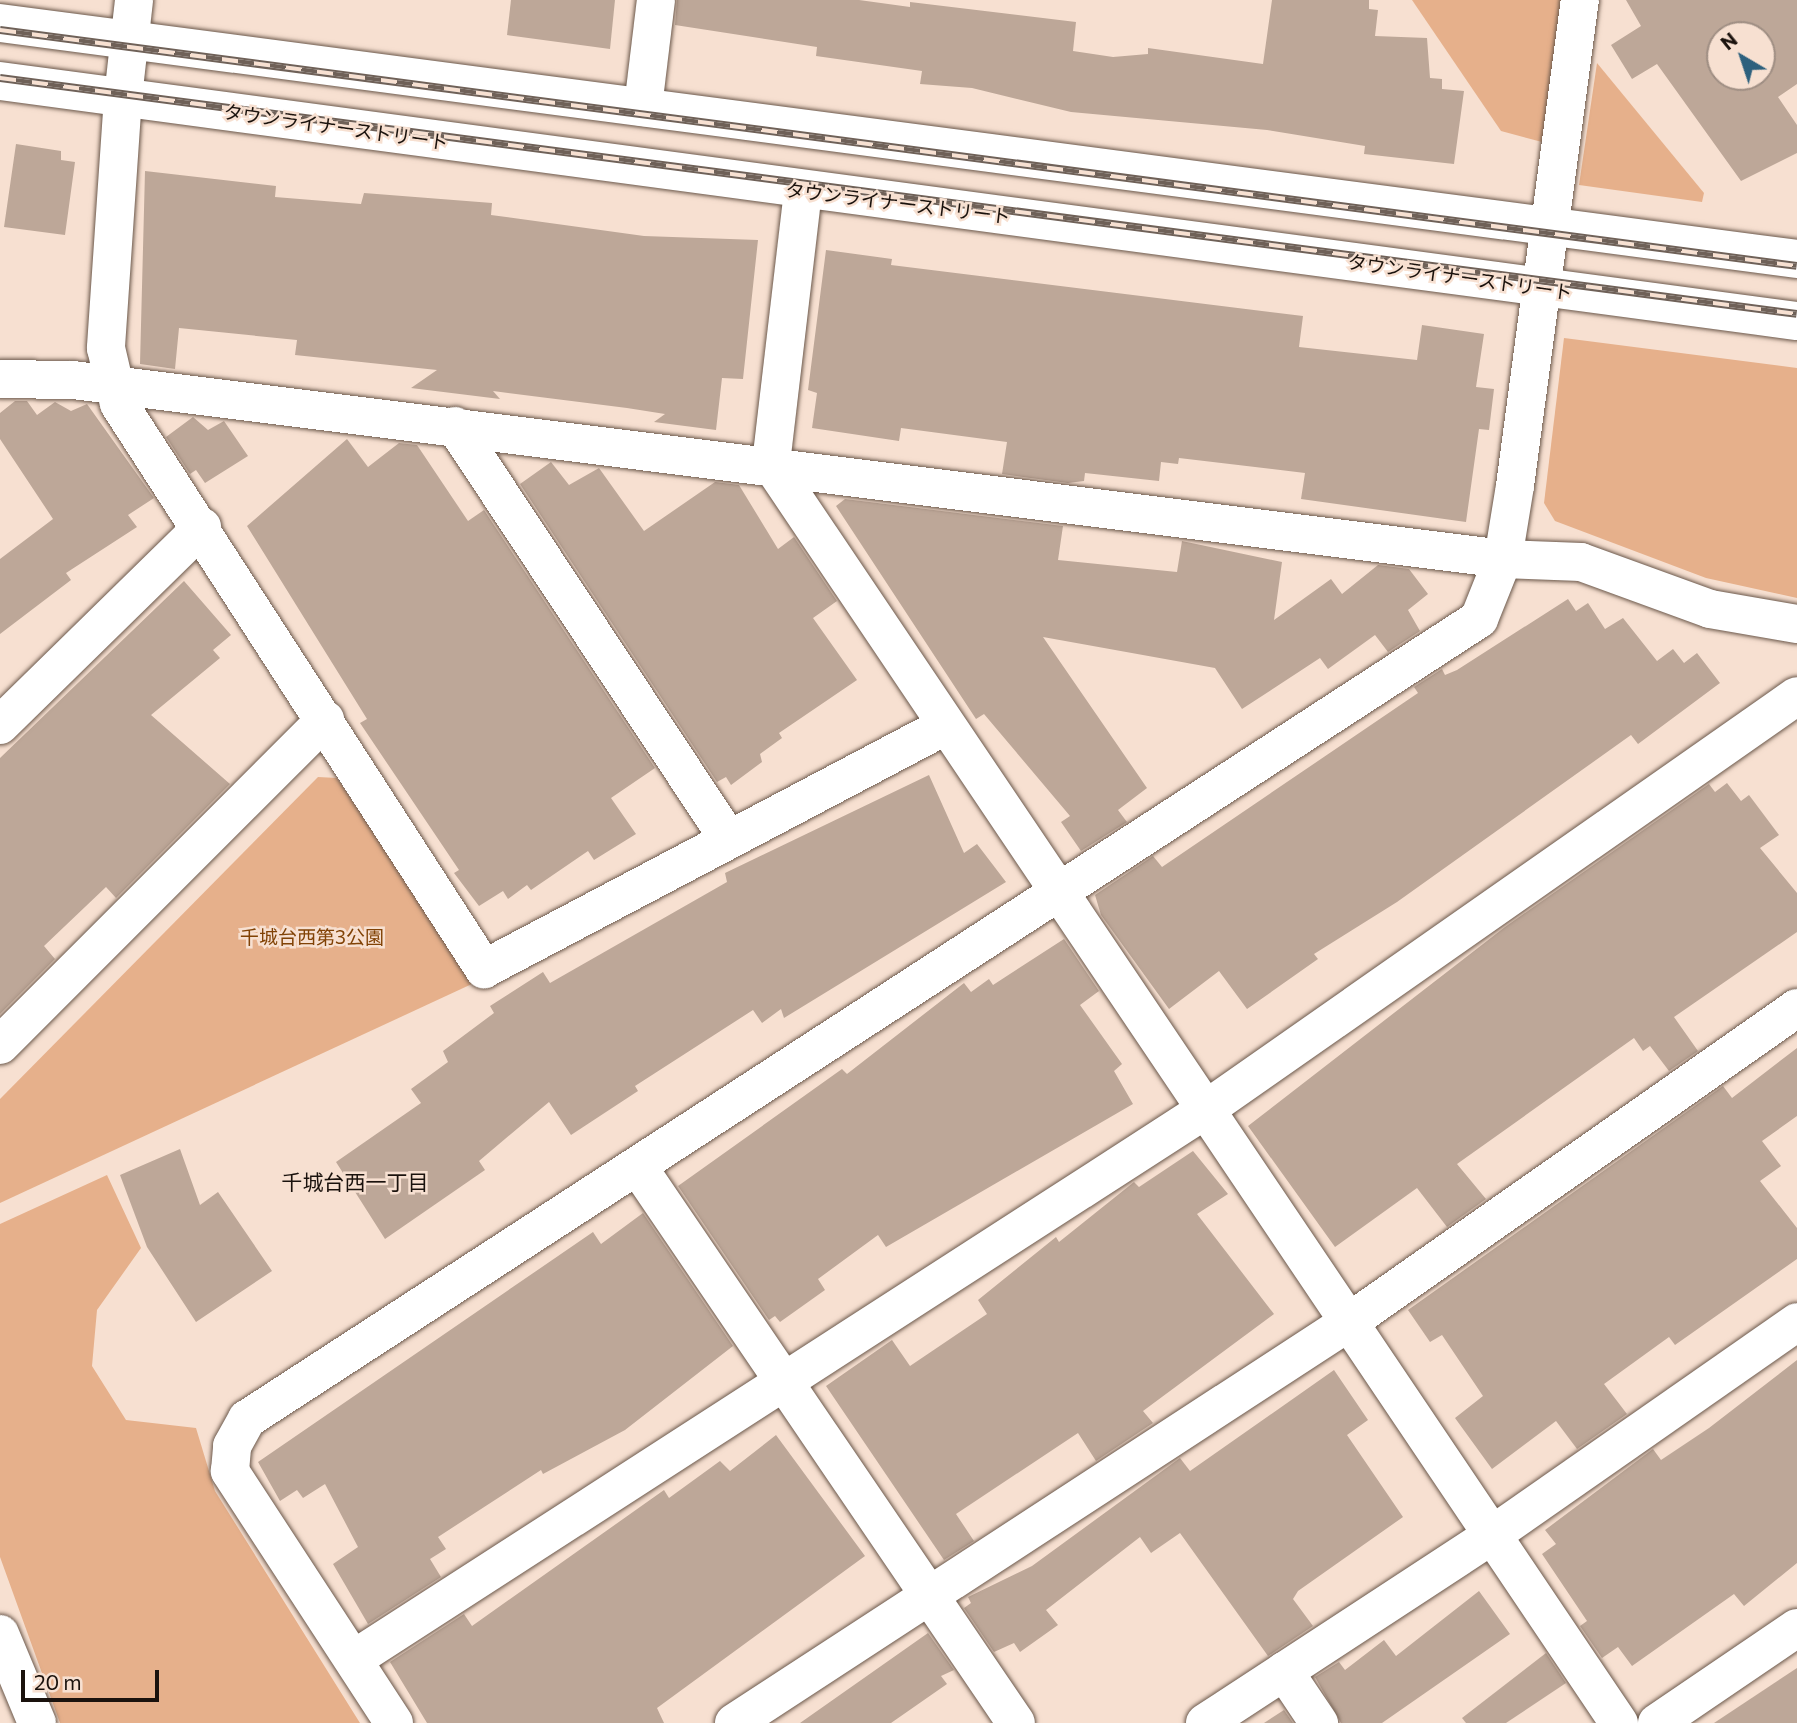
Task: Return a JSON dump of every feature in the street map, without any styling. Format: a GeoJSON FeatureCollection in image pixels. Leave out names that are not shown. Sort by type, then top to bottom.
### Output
{"type":"FeatureCollection","features":[{"type":"Feature","properties":{"kind":"street"},"geometry":{"type":"LineString","coordinates":[[134,0],[123,97],[106,348],[119,404],[202,527],[484,969],[945,726]]}},
{"type":"Feature","properties":{"kind":"street"},"geometry":{"type":"LineString","coordinates":[[643,107],[656,0]]}},
{"type":"Feature","properties":{"kind":"street"},"geometry":{"type":"LineString","coordinates":[[394,1723],[230,1471],[232,1446],[247,1419],[1479,619],[1503,559],[1580,0]]}},
{"type":"Feature","properties":{"kind":"street"},"geometry":{"type":"LineString","coordinates":[[0,23],[1797,259]]}},
{"type":"Feature","properties":{"kind":"street","name":"タウンライナーストリート"},"geometry":{"type":"LineString","coordinates":[[0,82],[803,191],[1797,321]]}},
{"type":"Feature","properties":{"kind":"street"},"geometry":{"type":"LineString","coordinates":[[803,191],[771,464],[1619,1723]]}},
{"type":"Feature","properties":{"kind":"street"},"geometry":{"type":"LineString","coordinates":[[0,379],[114,385],[771,464],[1503,559],[1581,562],[1710,609],[1797,624]]}},
{"type":"Feature","properties":{"kind":"street"},"geometry":{"type":"LineString","coordinates":[[455,426],[729,840]]}},
{"type":"Feature","properties":{"kind":"street"},"geometry":{"type":"LineString","coordinates":[[2,718],[202,527]]}},
{"type":"Feature","properties":{"kind":"street"},"geometry":{"type":"LineString","coordinates":[[354,1659],[1205,1110],[1797,696]]}},
{"type":"Feature","properties":{"kind":"street"},"geometry":{"type":"LineString","coordinates":[[0,1045],[325,720]]}},
{"type":"Feature","properties":{"kind":"street"},"geometry":{"type":"LineString","coordinates":[[734,1723],[1349,1322],[1797,1008]]}},
{"type":"Feature","properties":{"kind":"street"},"geometry":{"type":"LineString","coordinates":[[638,1167],[1016,1723]]}},
{"type":"Feature","properties":{"kind":"street"},"geometry":{"type":"LineString","coordinates":[[1205,1723],[1492,1535],[1797,1322]]}},
{"type":"Feature","properties":{"kind":"street"},"geometry":{"type":"LineString","coordinates":[[1657,1723],[1797,1628]]}},
{"type":"Feature","properties":{"kind":"street"},"geometry":{"type":"LineString","coordinates":[[0,1634],[37,1723]]}},
{"type":"Feature","properties":{"kind":"street"},"geometry":{"type":"LineString","coordinates":[[1284,1671],[1319,1723]]}},
{"type":"Feature","properties":{"kind":"green space"},"geometry":{"type":"Polygon","coordinates":[[[1412,0],[1562,0],[1542,142],[1501,131],[1412,0]]]}},
{"type":"Feature","properties":{"kind":"green space"},"geometry":{"type":"Polygon","coordinates":[[[1597,63],[1704,193],[1702,202],[1579,185],[1597,63]]]}},
{"type":"Feature","properties":{"kind":"green space"},"geometry":{"type":"Polygon","coordinates":[[[1564,338],[1797,368],[1797,598],[1706,578],[1555,521],[1544,503],[1564,338]]]}},
{"type":"Feature","properties":{"kind":"green space","name":"千城台西第3公園"},"geometry":{"type":"Polygon","coordinates":[[[318,777],[337,778],[474,983],[0,1203],[0,1099],[318,777]]]}},
{"type":"Feature","properties":{"kind":"green space"},"geometry":{"type":"Polygon","coordinates":[[[107,1175],[141,1248],[97,1310],[92,1366],[126,1420],[196,1428],[215,1491],[360,1723],[60,1723],[0,1557],[0,1224],[107,1175]]]}},
{"type":"Feature","properties":{"kind":"building"},"geometry":{"type":"Polygon","coordinates":[[[511,0],[615,0],[610,49],[507,35],[511,0]]]}},
{"type":"Feature","properties":{"kind":"building"},"geometry":{"type":"Polygon","coordinates":[[[677,0],[859,0],[910,7],[910,2],[1076,22],[1073,51],[1113,57],[1148,54],[1148,48],[1263,64],[1272,0],[1369,0],[1369,9],[1378,10],[1375,36],[1427,38],[1430,78],[1442,79],[1442,89],[1464,91],[1454,164],[1364,154],[1365,146],[1267,130],[1071,112],[972,88],[920,84],[922,71],[816,56],[817,47],[675,25],[677,0]]]}},
{"type":"Feature","properties":{"kind":"building"},"geometry":{"type":"Polygon","coordinates":[[[1626,0],[1797,0],[1797,84],[1778,97],[1797,125],[1797,153],[1741,181],[1657,64],[1632,79],[1611,45],[1641,26],[1626,0]]]}},
{"type":"Feature","properties":{"kind":"building"},"geometry":{"type":"Polygon","coordinates":[[[16,144],[61,151],[61,160],[75,162],[65,235],[4,227],[16,144]]]}},
{"type":"Feature","properties":{"kind":"building"},"geometry":{"type":"Polygon","coordinates":[[[145,171],[276,186],[275,197],[361,204],[364,193],[492,203],[491,215],[644,236],[758,240],[743,379],[722,378],[716,430],[654,422],[665,414],[627,408],[493,391],[500,399],[411,388],[437,370],[295,355],[297,340],[179,328],[175,369],[140,364],[145,171]]]}},
{"type":"Feature","properties":{"kind":"building"},"geometry":{"type":"Polygon","coordinates":[[[826,250],[892,259],[891,265],[1303,316],[1299,347],[1417,360],[1422,325],[1484,334],[1476,387],[1494,389],[1489,430],[1479,429],[1466,522],[1301,499],[1305,473],[1179,458],[1178,464],[1161,462],[1159,481],[1085,473],[1084,481],[1068,483],[1002,474],[1007,442],[901,428],[899,441],[812,428],[817,393],[808,390],[826,250]]]}},
{"type":"Feature","properties":{"kind":"building"},"geometry":{"type":"Polygon","coordinates":[[[15,401],[27,401],[37,415],[55,402],[71,411],[87,404],[154,498],[128,515],[137,527],[66,573],[71,580],[0,634],[0,559],[53,519],[0,439],[0,413],[15,401]]]}},
{"type":"Feature","properties":{"kind":"building"},"geometry":{"type":"Polygon","coordinates":[[[193,417],[208,430],[224,421],[248,456],[205,483],[196,470],[190,474],[166,437],[193,417]]]}},
{"type":"Feature","properties":{"kind":"building"},"geometry":{"type":"Polygon","coordinates":[[[347,439],[368,467],[399,443],[417,445],[468,521],[484,510],[655,768],[611,798],[636,834],[594,860],[588,851],[531,890],[527,885],[508,899],[503,891],[479,906],[454,873],[459,870],[360,723],[367,719],[247,526],[347,439]]]}},
{"type":"Feature","properties":{"kind":"building"},"geometry":{"type":"Polygon","coordinates":[[[551,462],[569,485],[599,468],[644,531],[715,482],[739,485],[778,549],[794,537],[837,601],[813,618],[857,680],[779,733],[782,738],[760,754],[762,762],[731,785],[726,777],[717,782],[520,484],[551,462]]]}},
{"type":"Feature","properties":{"kind":"building"},"geometry":{"type":"Polygon","coordinates":[[[845,499],[1063,526],[1058,560],[1177,572],[1182,541],[1282,562],[1274,620],[1331,579],[1342,594],[1378,565],[1409,569],[1428,594],[1408,610],[1420,631],[1388,652],[1375,635],[1328,669],[1320,658],[1242,709],[1215,668],[1043,637],[1147,788],[1118,810],[1127,822],[1081,851],[1061,822],[1070,816],[984,714],[976,719],[836,506],[845,499]]]}},
{"type":"Feature","properties":{"kind":"building"},"geometry":{"type":"Polygon","coordinates":[[[184,581],[231,635],[213,650],[220,658],[151,715],[230,784],[116,898],[106,887],[44,946],[55,959],[0,1014],[0,758],[184,581]]]}},
{"type":"Feature","properties":{"kind":"building"},"geometry":{"type":"Polygon","coordinates":[[[1568,599],[1576,611],[1588,603],[1605,629],[1623,618],[1657,661],[1673,649],[1684,663],[1697,653],[1720,683],[1638,744],[1631,735],[1397,902],[1314,954],[1318,959],[1247,1009],[1219,971],[1169,1009],[1101,915],[1095,895],[1153,856],[1162,867],[1418,693],[1414,687],[1442,669],[1445,675],[1457,670],[1568,599]]]}},
{"type":"Feature","properties":{"kind":"building"},"geometry":{"type":"Polygon","coordinates":[[[929,775],[964,853],[977,844],[1006,882],[784,1018],[781,1009],[762,1023],[753,1010],[635,1086],[638,1091],[571,1135],[549,1102],[479,1161],[485,1170],[385,1239],[336,1162],[421,1103],[411,1089],[448,1062],[443,1051],[494,1013],[490,1006],[543,972],[550,983],[727,882],[725,873],[929,775]]]}},
{"type":"Feature","properties":{"kind":"building"},"geometry":{"type":"Polygon","coordinates":[[[1727,783],[1741,801],[1749,795],[1779,835],[1760,848],[1797,893],[1797,932],[1674,1017],[1698,1051],[1669,1071],[1650,1046],[1643,1051],[1634,1038],[1457,1164],[1486,1199],[1447,1227],[1417,1188],[1335,1247],[1248,1126],[1505,927],[1709,784],[1715,792],[1727,783]]]}},
{"type":"Feature","properties":{"kind":"building"},"geometry":{"type":"Polygon","coordinates":[[[1064,939],[1099,991],[1080,1005],[1122,1064],[1114,1071],[1133,1104],[886,1247],[878,1235],[818,1279],[825,1290],[780,1322],[775,1316],[769,1320],[678,1186],[842,1069],[847,1074],[964,983],[971,992],[989,979],[993,985],[1064,939]]]}},
{"type":"Feature","properties":{"kind":"building"},"geometry":{"type":"Polygon","coordinates":[[[1797,1048],[1797,1116],[1762,1141],[1781,1166],[1760,1181],[1797,1228],[1797,1259],[1675,1345],[1669,1337],[1604,1384],[1627,1414],[1577,1449],[1556,1421],[1492,1469],[1455,1418],[1483,1396],[1442,1335],[1430,1342],[1408,1310],[1723,1086],[1732,1098],[1797,1048]]]}},
{"type":"Feature","properties":{"kind":"building"},"geometry":{"type":"Polygon","coordinates":[[[180,1149],[200,1205],[218,1192],[272,1271],[196,1322],[147,1247],[120,1175],[180,1149]]]}},
{"type":"Feature","properties":{"kind":"building"},"geometry":{"type":"Polygon","coordinates":[[[1193,1151],[1228,1194],[1197,1214],[1274,1314],[1143,1411],[1153,1423],[1096,1461],[1078,1433],[956,1514],[974,1541],[944,1560],[826,1386],[892,1340],[910,1366],[987,1314],[978,1300],[1056,1237],[1059,1242],[1134,1182],[1139,1187],[1193,1151]]]}},
{"type":"Feature","properties":{"kind":"building"},"geometry":{"type":"Polygon","coordinates":[[[643,1213],[733,1346],[625,1430],[543,1474],[541,1470],[438,1537],[446,1549],[430,1559],[441,1577],[368,1624],[333,1564],[358,1547],[325,1484],[303,1498],[297,1490],[280,1501],[258,1462],[593,1232],[601,1244],[643,1213]]]}},
{"type":"Feature","properties":{"kind":"building"},"geometry":{"type":"Polygon","coordinates":[[[1797,1360],[1797,1563],[1744,1606],[1734,1594],[1632,1666],[1618,1647],[1602,1658],[1580,1626],[1587,1621],[1542,1554],[1556,1544],[1545,1530],[1653,1449],[1661,1460],[1709,1428],[1797,1360]]]}},
{"type":"Feature","properties":{"kind":"building"},"geometry":{"type":"Polygon","coordinates":[[[1334,1370],[1368,1420],[1347,1435],[1403,1517],[1298,1591],[1293,1599],[1313,1626],[1268,1656],[1180,1533],[1151,1553],[1140,1537],[1046,1610],[1058,1625],[1020,1652],[1014,1643],[994,1652],[964,1608],[971,1603],[968,1597],[1032,1566],[1180,1458],[1190,1471],[1334,1370]]]}},
{"type":"Feature","properties":{"kind":"building"},"geometry":{"type":"Polygon","coordinates":[[[776,1435],[865,1556],[657,1708],[664,1723],[427,1723],[390,1662],[464,1614],[472,1626],[664,1490],[669,1498],[720,1461],[730,1471],[776,1435]]]}},
{"type":"Feature","properties":{"kind":"building"},"geometry":{"type":"Polygon","coordinates":[[[1479,1591],[1510,1634],[1382,1723],[1341,1723],[1315,1677],[1339,1662],[1345,1670],[1384,1640],[1396,1656],[1479,1591]]]}},
{"type":"Feature","properties":{"kind":"building"},"geometry":{"type":"Polygon","coordinates":[[[928,1633],[954,1670],[941,1676],[947,1684],[891,1723],[800,1723],[928,1633]]]}},
{"type":"Feature","properties":{"kind":"building"},"geometry":{"type":"Polygon","coordinates":[[[1546,1653],[1566,1683],[1506,1723],[1466,1723],[1462,1718],[1546,1653]]]}},
{"type":"Feature","properties":{"kind":"building"},"geometry":{"type":"Polygon","coordinates":[[[1797,1668],[1797,1723],[1714,1723],[1797,1668]]]}},
{"type":"Feature","properties":{"kind":"building"},"geometry":{"type":"Polygon","coordinates":[[[1284,1710],[1293,1723],[1264,1723],[1284,1710]]]}},
{"type":"Feature","properties":{"kind":"railway"},"geometry":{"type":"LineString","coordinates":[[0,30],[1797,266]]}},
{"type":"Feature","properties":{"kind":"railway"},"geometry":{"type":"LineString","coordinates":[[0,78],[1797,314]]}},
{"type":"Feature","properties":{"kind":"district","name":"千城台西一丁目"},"geometry":{"type":"Point","coordinates":[355,1182]}}]}
